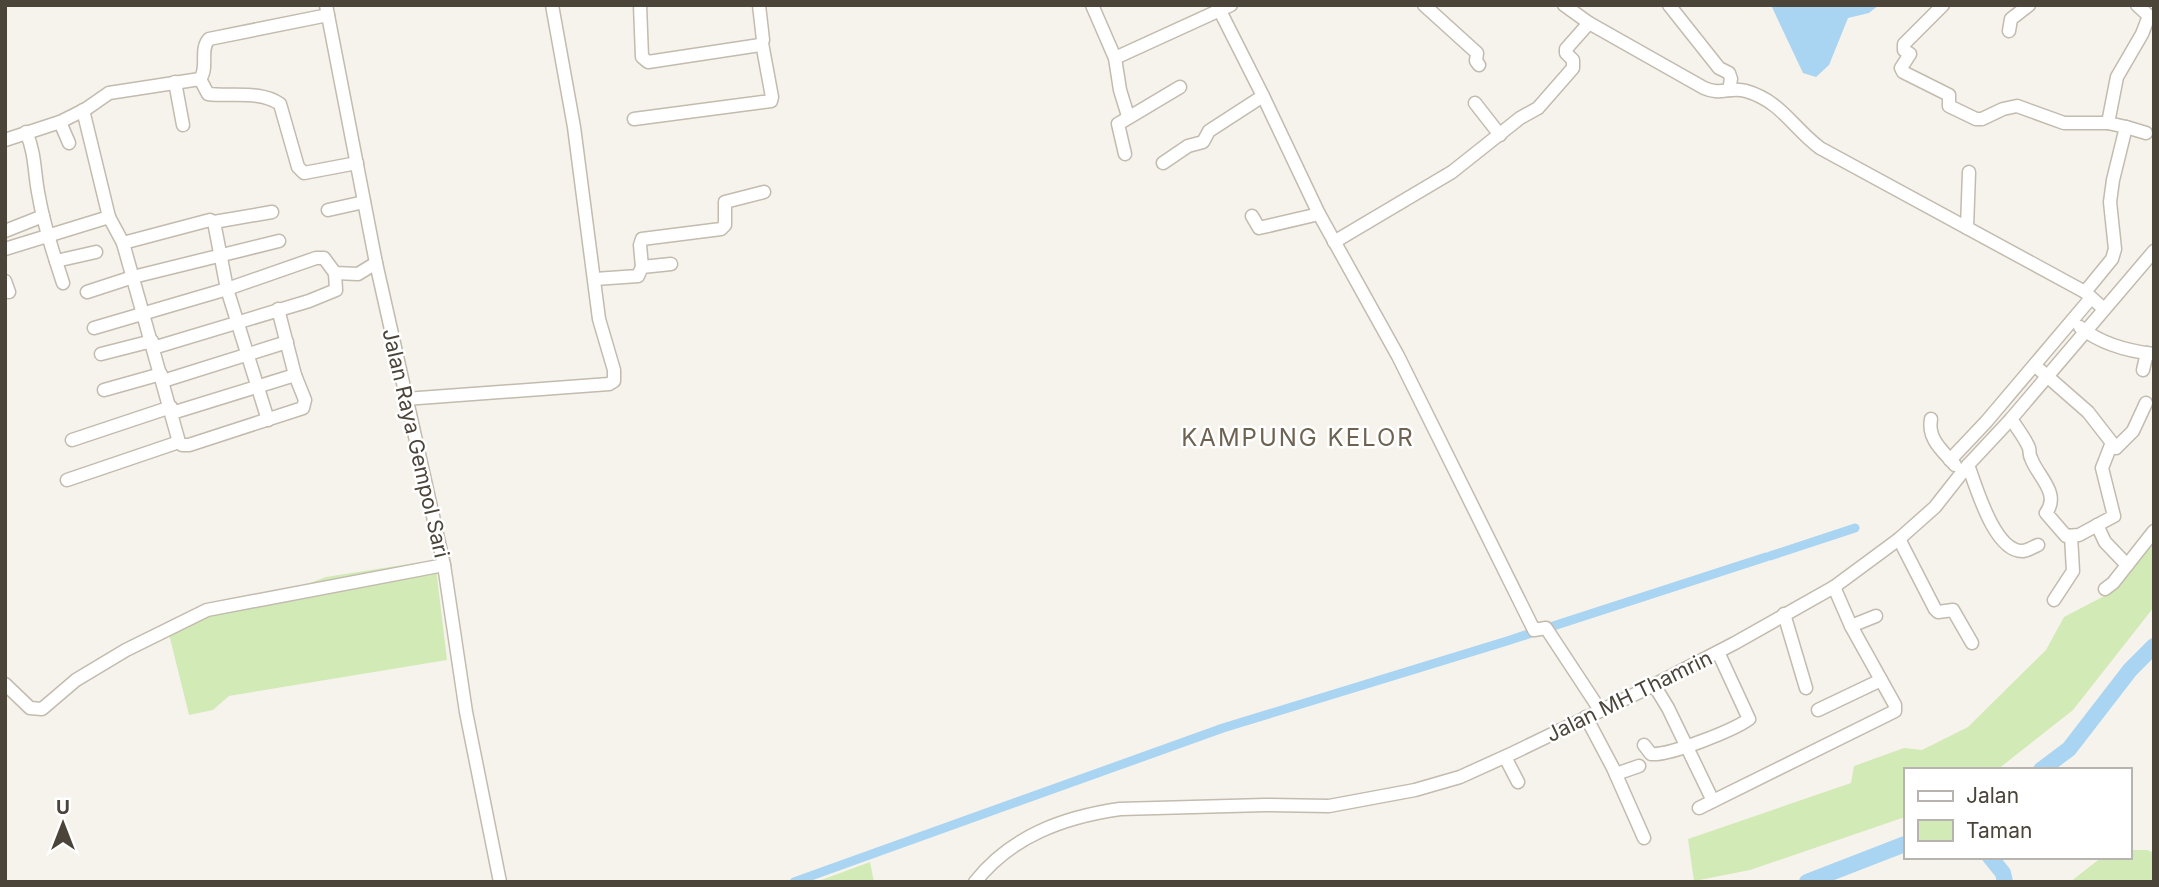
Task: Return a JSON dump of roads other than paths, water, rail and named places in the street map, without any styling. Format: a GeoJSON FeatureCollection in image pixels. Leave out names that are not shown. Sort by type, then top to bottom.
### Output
{"type":"FeatureCollection","features":[{"type":"Feature","properties":{"kind":"street"},"geometry":{"type":"LineString","coordinates":[[405,399],[612,382],[614,370],[601,329],[574,127],[552,5]]}},
{"type":"Feature","properties":{"kind":"street"},"geometry":{"type":"LineString","coordinates":[[640,5],[642,57],[648,62],[762,43]]}},
{"type":"Feature","properties":{"kind":"street"},"geometry":{"type":"LineString","coordinates":[[634,119],[771,101],[759,5]]}},
{"type":"Feature","properties":{"kind":"street"},"geometry":{"type":"LineString","coordinates":[[1092,5],[1115,58],[1120,90],[1128,116]]}},
{"type":"Feature","properties":{"kind":"street"},"geometry":{"type":"LineString","coordinates":[[1424,5],[1477,53],[1476,61],[1479,65]]}},
{"type":"Feature","properties":{"kind":"street"},"geometry":{"type":"LineString","coordinates":[[1564,5],[1589,23],[1712,92],[1743,90],[1780,108],[1802,135],[1820,148],[1968,228],[2094,301],[2115,249],[2110,202],[2126,127]]}},
{"type":"Feature","properties":{"kind":"street"},"geometry":{"type":"LineString","coordinates":[[1669,5],[1719,68],[1729,73],[1729,90]]}},
{"type":"Feature","properties":{"kind":"street"},"geometry":{"type":"LineString","coordinates":[[1943,5],[1904,44],[1904,50],[1910,54],[1901,68],[1903,72],[1949,95],[1949,106],[1976,119],[2017,106],[2064,123],[2108,123],[2146,133]]}},
{"type":"Feature","properties":{"kind":"street"},"geometry":{"type":"LineString","coordinates":[[2009,31],[2011,19],[2029,5]]}},
{"type":"Feature","properties":{"kind":"street"},"geometry":{"type":"LineString","coordinates":[[2108,123],[2117,77],[2142,34],[2151,11],[2137,5]]}},
{"type":"Feature","properties":{"kind":"street"},"geometry":{"type":"LineString","coordinates":[[1115,58],[1223,7],[1319,214],[1398,356],[1534,630],[1546,628],[1600,710]]}},
{"type":"Feature","properties":{"kind":"street"},"geometry":{"type":"LineString","coordinates":[[200,79],[204,72],[205,41],[329,8]]}},
{"type":"Feature","properties":{"kind":"street","name":"Jalan Raya Gempol Sari"},"geometry":{"type":"LineString","coordinates":[[329,8],[376,263],[444,565],[466,712],[500,882]]}},
{"type":"Feature","properties":{"kind":"street"},"geometry":{"type":"LineString","coordinates":[[1334,242],[1452,172],[1520,118],[1538,108],[1573,68],[1573,60],[1566,53],[1566,49],[1589,23]]}},
{"type":"Feature","properties":{"kind":"street"},"geometry":{"type":"LineString","coordinates":[[5,140],[60,122],[114,91],[200,79]]}},
{"type":"Feature","properties":{"kind":"street"},"geometry":{"type":"LineString","coordinates":[[200,79],[208,94],[235,93],[267,98],[280,104],[298,167],[304,173],[357,163]]}},
{"type":"Feature","properties":{"kind":"street"},"geometry":{"type":"LineString","coordinates":[[175,82],[183,125]]}},
{"type":"Feature","properties":{"kind":"street"},"geometry":{"type":"LineString","coordinates":[[1125,154],[1117,125],[1180,87]]}},
{"type":"Feature","properties":{"kind":"street"},"geometry":{"type":"LineString","coordinates":[[1163,163],[1188,146],[1203,142],[1209,131],[1263,96]]}},
{"type":"Feature","properties":{"kind":"street"},"geometry":{"type":"LineString","coordinates":[[1475,103],[1500,135]]}},
{"type":"Feature","properties":{"kind":"street"},"geometry":{"type":"LineString","coordinates":[[83,110],[109,217],[123,243],[182,445],[300,410],[305,406],[278,309]]}},
{"type":"Feature","properties":{"kind":"street"},"geometry":{"type":"LineString","coordinates":[[60,122],[69,142]]}},
{"type":"Feature","properties":{"kind":"street"},"geometry":{"type":"LineString","coordinates":[[26,132],[34,154],[43,216],[63,283]]}},
{"type":"Feature","properties":{"kind":"street"},"geometry":{"type":"LineString","coordinates":[[1968,228],[1969,172]]}},
{"type":"Feature","properties":{"kind":"street"},"geometry":{"type":"LineString","coordinates":[[595,279],[638,276],[642,268],[642,239],[721,229],[725,225],[724,202],[764,192]]}},
{"type":"Feature","properties":{"kind":"street"},"geometry":{"type":"LineString","coordinates":[[328,210],[364,202]]}},
{"type":"Feature","properties":{"kind":"street"},"geometry":{"type":"LineString","coordinates":[[123,243],[210,220],[214,222],[272,212]]}},
{"type":"Feature","properties":{"kind":"street"},"geometry":{"type":"LineString","coordinates":[[1252,216],[1259,228],[1319,214]]}},
{"type":"Feature","properties":{"kind":"street"},"geometry":{"type":"LineString","coordinates":[[5,230],[43,216]]}},
{"type":"Feature","properties":{"kind":"street"},"geometry":{"type":"LineString","coordinates":[[5,249],[109,217]]}},
{"type":"Feature","properties":{"kind":"street"},"geometry":{"type":"LineString","coordinates":[[214,222],[227,289],[268,420]]}},
{"type":"Feature","properties":{"kind":"street"},"geometry":{"type":"LineString","coordinates":[[87,292],[133,277],[279,241]]}},
{"type":"Feature","properties":{"kind":"street"},"geometry":{"type":"LineString","coordinates":[[56,261],[96,252]]}},
{"type":"Feature","properties":{"kind":"street","name":"Jalan MH Thamrin"},"geometry":{"type":"LineString","coordinates":[[975,882],[987,867],[1026,837],[1057,824],[1098,812],[1215,806],[1329,806],[1415,790],[1460,777],[1718,652],[1834,587],[1899,539],[1935,507],[1959,466],[2011,419],[2040,370],[2079,326],[2094,301],[2153,252]]}},
{"type":"Feature","properties":{"kind":"street"},"geometry":{"type":"LineString","coordinates":[[94,328],[227,289],[316,258],[324,258],[335,273],[336,290],[238,321],[153,344],[102,354]]}},
{"type":"Feature","properties":{"kind":"street"},"geometry":{"type":"LineString","coordinates":[[335,273],[358,274],[376,263]]}},
{"type":"Feature","properties":{"kind":"street"},"geometry":{"type":"LineString","coordinates":[[642,268],[671,264]]}},
{"type":"Feature","properties":{"kind":"street"},"geometry":{"type":"LineString","coordinates":[[2079,326],[2124,350],[2150,353],[2143,370]]}},
{"type":"Feature","properties":{"kind":"street"},"geometry":{"type":"LineString","coordinates":[[104,390],[162,378],[287,342]]}},
{"type":"Feature","properties":{"kind":"street"},"geometry":{"type":"LineString","coordinates":[[1959,466],[1986,422],[2040,370],[2088,412],[2116,448],[2133,431],[2146,403]]}},
{"type":"Feature","properties":{"kind":"street"},"geometry":{"type":"LineString","coordinates":[[72,440],[295,375]]}},
{"type":"Feature","properties":{"kind":"street"},"geometry":{"type":"LineString","coordinates":[[1931,419],[1929,431],[1936,444],[1959,466],[1978,494],[1998,535],[2019,550],[2025,551],[2038,545]]}},
{"type":"Feature","properties":{"kind":"street"},"geometry":{"type":"LineString","coordinates":[[2011,419],[2044,478],[2051,498],[2051,505],[2046,513],[2060,531],[2071,536],[2114,516],[2102,468],[2111,444]]}},
{"type":"Feature","properties":{"kind":"street"},"geometry":{"type":"LineString","coordinates":[[67,480],[179,442]]}},
{"type":"Feature","properties":{"kind":"street"},"geometry":{"type":"LineString","coordinates":[[2097,525],[2105,542],[2127,565]]}},
{"type":"Feature","properties":{"kind":"street"},"geometry":{"type":"LineString","coordinates":[[2105,590],[2154,531]]}},
{"type":"Feature","properties":{"kind":"street"},"geometry":{"type":"LineString","coordinates":[[2054,600],[2073,571],[2071,536]]}},
{"type":"Feature","properties":{"kind":"street"},"geometry":{"type":"LineString","coordinates":[[1899,539],[1935,609],[1938,612],[1953,610],[1972,643]]}},
{"type":"Feature","properties":{"kind":"street"},"geometry":{"type":"LineString","coordinates":[[5,684],[30,708],[42,709],[76,680],[126,650],[208,610],[444,565]]}},
{"type":"Feature","properties":{"kind":"street"},"geometry":{"type":"LineString","coordinates":[[1699,808],[1893,713],[1895,705],[1851,626],[1834,587]]}},
{"type":"Feature","properties":{"kind":"street"},"geometry":{"type":"LineString","coordinates":[[1784,614],[1806,688]]}},
{"type":"Feature","properties":{"kind":"street"},"geometry":{"type":"LineString","coordinates":[[1851,626],[1876,616]]}},
{"type":"Feature","properties":{"kind":"street"},"geometry":{"type":"LineString","coordinates":[[1644,745],[1651,754],[1688,747],[1749,719],[1718,652]]}},
{"type":"Feature","properties":{"kind":"street"},"geometry":{"type":"LineString","coordinates":[[1818,710],[1881,680]]}},
{"type":"Feature","properties":{"kind":"street"},"geometry":{"type":"LineString","coordinates":[[1654,685],[1688,747],[1713,801]]}},
{"type":"Feature","properties":{"kind":"street"},"geometry":{"type":"LineString","coordinates":[[1586,717],[1616,774],[1644,838]]}},
{"type":"Feature","properties":{"kind":"street"},"geometry":{"type":"LineString","coordinates":[[1505,757],[1518,782]]}},
{"type":"Feature","properties":{"kind":"street"},"geometry":{"type":"LineString","coordinates":[[1616,774],[1639,766]]}},
{"type":"Feature","properties":{"kind":"water"},"geometry":{"type":"Polygon","coordinates":[[[1771,5],[1879,5],[1869,13],[1848,18],[1829,65],[1816,77],[1803,73],[1771,5]]]}},
{"type":"Feature","properties":{"kind":"waterway"},"geometry":{"type":"LineString","coordinates":[[1770,556],[1855,528]]}},
{"type":"Feature","properties":{"kind":"waterway"},"geometry":{"type":"LineString","coordinates":[[794,882],[1223,728],[1507,641],[1766,557]]}},
{"type":"Feature","properties":{"kind":"waterway"},"geometry":{"type":"LineString","coordinates":[[2044,768],[2069,749],[2130,670],[2154,646]]}},
{"type":"Feature","properties":{"kind":"waterway"},"geometry":{"type":"LineString","coordinates":[[1807,882],[1904,844]]}},
{"type":"Feature","properties":{"kind":"waterway"},"geometry":{"type":"LineString","coordinates":[[1992,859],[2003,873],[2005,882]]}},
{"type":"Feature","properties":{"kind":"district","name":"KAMPUNG KELOR"},"geometry":{"type":"Point","coordinates":[1298,437]}}]}
